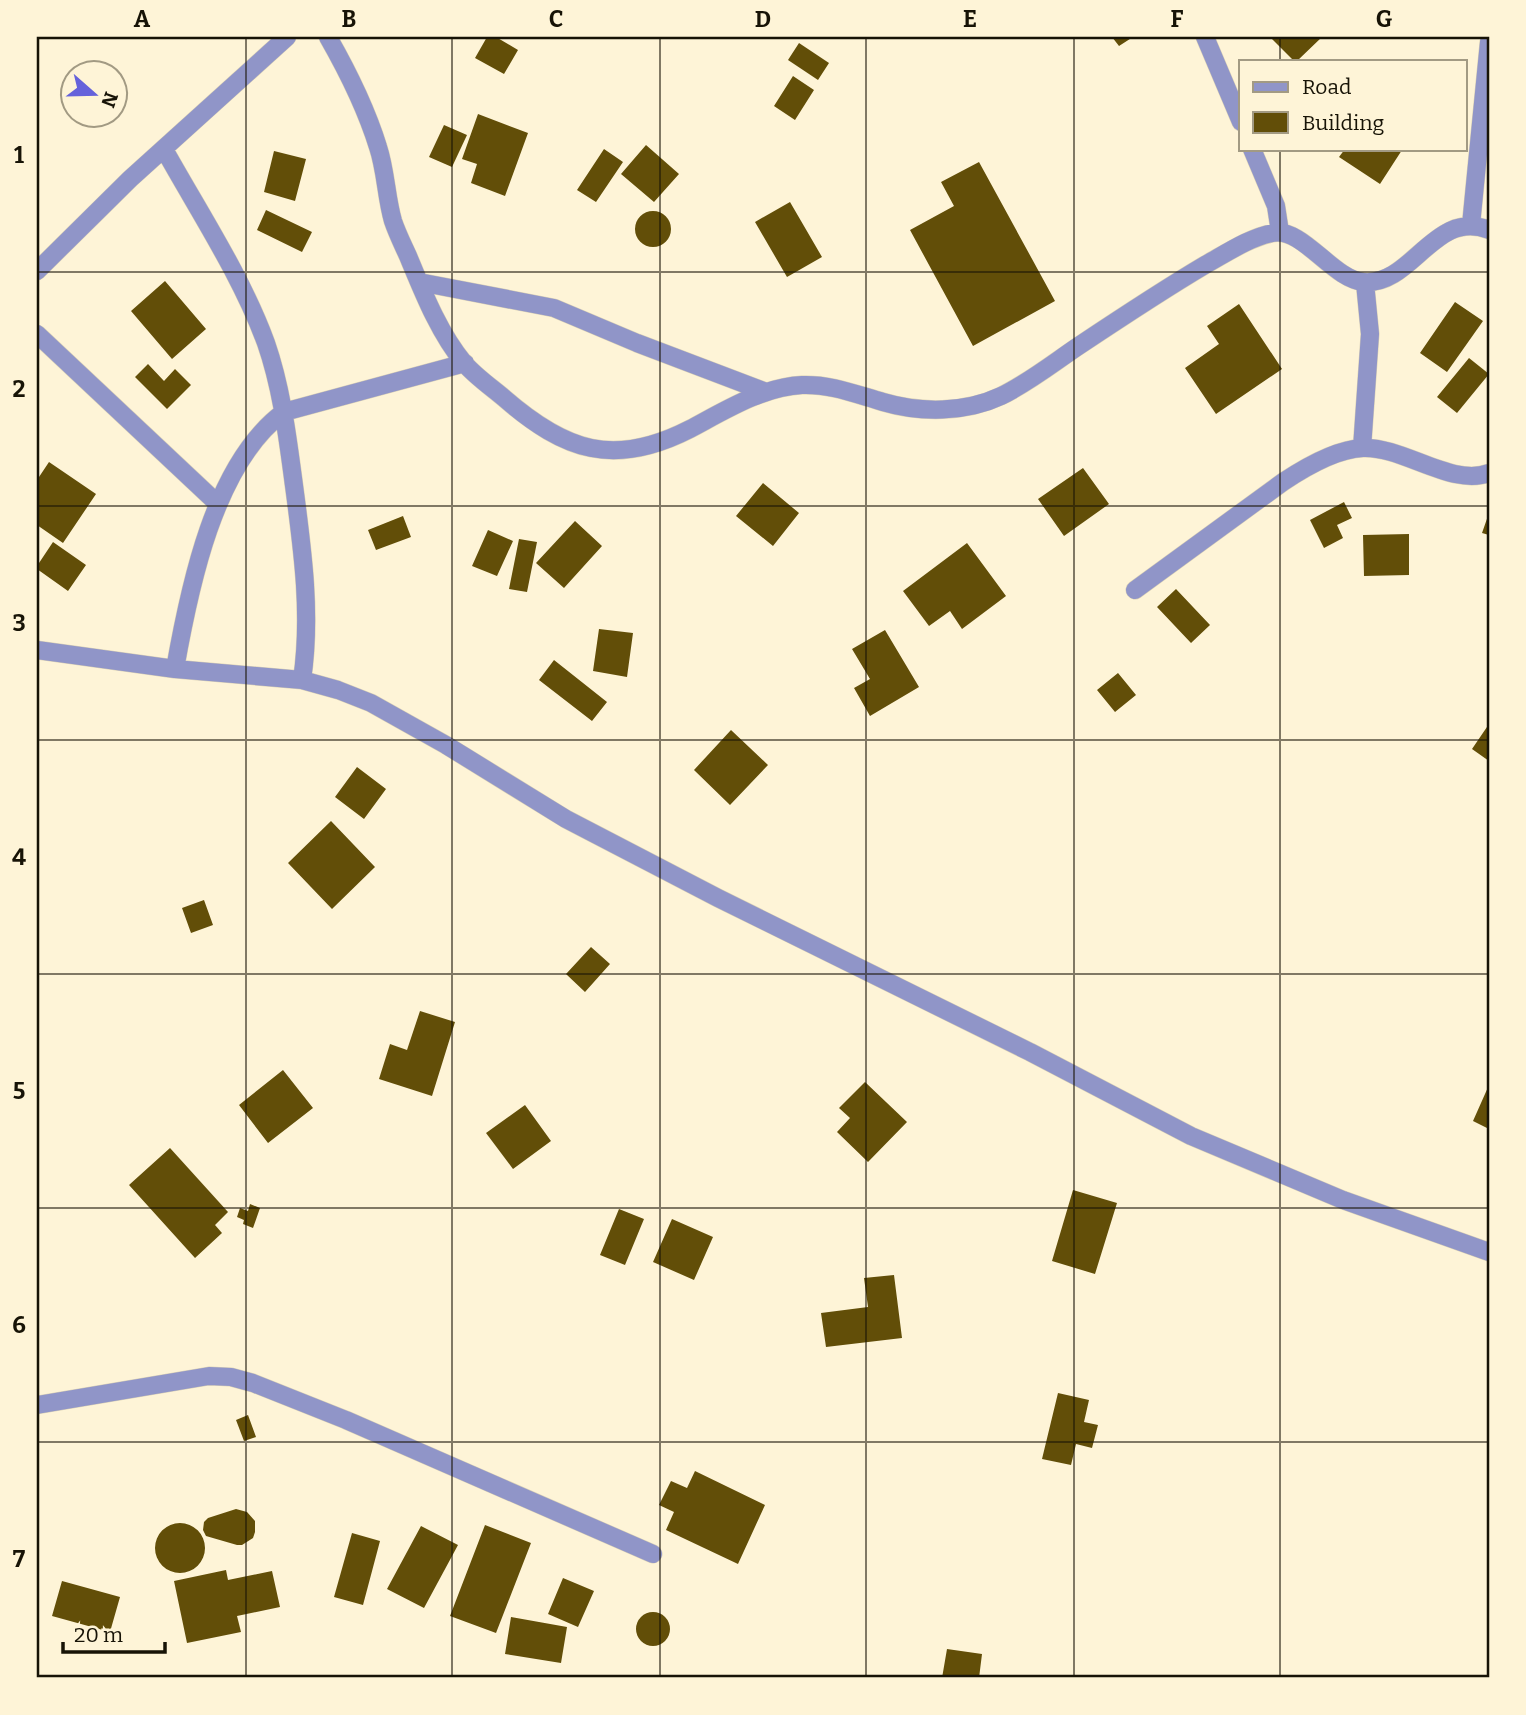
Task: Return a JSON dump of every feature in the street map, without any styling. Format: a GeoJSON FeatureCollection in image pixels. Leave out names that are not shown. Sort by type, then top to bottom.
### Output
{"type":"FeatureCollection","features":[{"type":"Feature","properties":{"kind":"street"},"geometry":{"type":"LineString","coordinates":[[37,271],[164,149],[287,37]]}},
{"type":"Feature","properties":{"kind":"street"},"geometry":{"type":"LineString","coordinates":[[328,37],[364,106],[380,151],[393,222],[438,320],[464,363],[527,418],[555,437],[584,447],[609,450],[634,448],[663,440],[766,392],[788,386],[818,386],[848,391],[887,404],[939,410],[982,404],[1016,388],[1162,291],[1219,257],[1263,236],[1280,232],[1292,236],[1346,275],[1365,283],[1391,276],[1435,240],[1459,226],[1471,225],[1489,230]]}},
{"type":"Feature","properties":{"kind":"street"},"geometry":{"type":"LineString","coordinates":[[1205,37],[1239,117]]}},
{"type":"Feature","properties":{"kind":"street"},"geometry":{"type":"LineString","coordinates":[[1471,225],[1487,105],[1489,42]]}},
{"type":"Feature","properties":{"kind":"street"},"geometry":{"type":"LineString","coordinates":[[164,149],[247,298],[267,344],[284,412],[305,572],[306,654],[302,680]]}},
{"type":"Feature","properties":{"kind":"street"},"geometry":{"type":"LineString","coordinates":[[1252,150],[1276,206],[1280,232]]}},
{"type":"Feature","properties":{"kind":"street"},"geometry":{"type":"LineString","coordinates":[[419,282],[554,308],[766,392]]}},
{"type":"Feature","properties":{"kind":"street"},"geometry":{"type":"LineString","coordinates":[[1362,448],[1370,334],[1365,283]]}},
{"type":"Feature","properties":{"kind":"street"},"geometry":{"type":"LineString","coordinates":[[37,334],[218,504]]}},
{"type":"Feature","properties":{"kind":"street"},"geometry":{"type":"LineString","coordinates":[[175,670],[186,611],[218,504],[232,474],[264,430],[284,412],[464,363]]}},
{"type":"Feature","properties":{"kind":"street"},"geometry":{"type":"LineString","coordinates":[[1135,590],[1307,466],[1362,448],[1398,454],[1461,474],[1479,476],[1489,472]]}},
{"type":"Feature","properties":{"kind":"street"},"geometry":{"type":"LineString","coordinates":[[37,650],[175,670],[302,680],[338,690],[371,704],[446,745],[566,819],[1191,1136],[1343,1200],[1489,1252]]}},
{"type":"Feature","properties":{"kind":"street"},"geometry":{"type":"LineString","coordinates":[[37,1405],[209,1376],[231,1377],[346,1420],[653,1554]]}},
{"type":"Feature","properties":{"kind":"building"},"geometry":{"type":"Polygon","coordinates":[[[487,37],[496,37],[518,50],[504,74],[475,58],[487,37]]]}},
{"type":"Feature","properties":{"kind":"building"},"geometry":{"type":"Polygon","coordinates":[[[1112,37],[1133,37],[1119,46],[1112,37]]]}},
{"type":"Feature","properties":{"kind":"building"},"geometry":{"type":"Polygon","coordinates":[[[1270,37],[1322,37],[1298,60],[1293,60],[1270,37]]]}},
{"type":"Feature","properties":{"kind":"building"},"geometry":{"type":"Polygon","coordinates":[[[799,43],[829,63],[818,80],[788,60],[799,43]]]}},
{"type":"Feature","properties":{"kind":"building"},"geometry":{"type":"Polygon","coordinates":[[[793,76],[814,90],[795,120],[774,106],[793,76]]]}},
{"type":"Feature","properties":{"kind":"building"},"geometry":{"type":"Polygon","coordinates":[[[478,114],[528,133],[505,196],[471,183],[477,164],[462,159],[478,114]]]}},
{"type":"Feature","properties":{"kind":"building"},"geometry":{"type":"Polygon","coordinates":[[[444,125],[467,135],[452,167],[429,157],[444,125]]]}},
{"type":"Feature","properties":{"kind":"building"},"geometry":{"type":"Polygon","coordinates":[[[646,145],[679,174],[654,202],[621,174],[646,145]]]}},
{"type":"Feature","properties":{"kind":"building"},"geometry":{"type":"Polygon","coordinates":[[[604,149],[623,162],[596,202],[577,190],[604,149]]]}},
{"type":"Feature","properties":{"kind":"building"},"geometry":{"type":"Polygon","coordinates":[[[1344,150],[1402,150],[1380,184],[1339,157],[1344,150]]]}},
{"type":"Feature","properties":{"kind":"building"},"geometry":{"type":"Polygon","coordinates":[[[274,151],[306,159],[295,201],[264,192],[274,151]]]}},
{"type":"Feature","properties":{"kind":"building"},"geometry":{"type":"Polygon","coordinates":[[[979,162],[1055,301],[973,346],[910,230],[954,206],[941,182],[979,162]]]}},
{"type":"Feature","properties":{"kind":"building"},"geometry":{"type":"Polygon","coordinates":[[[790,202],[822,257],[787,277],[755,222],[790,202]]]}},
{"type":"Feature","properties":{"kind":"building"},"geometry":{"type":"Polygon","coordinates":[[[266,210],[312,232],[302,252],[257,230],[266,210]]]}},
{"type":"Feature","properties":{"kind":"building"},"geometry":{"type":"Polygon","coordinates":[[[653,211],[666,216],[671,229],[666,242],[653,247],[640,242],[635,229],[640,216],[653,211]]]}},
{"type":"Feature","properties":{"kind":"building"},"geometry":{"type":"Polygon","coordinates":[[[165,281],[206,329],[172,359],[131,311],[165,281]]]}},
{"type":"Feature","properties":{"kind":"building"},"geometry":{"type":"Polygon","coordinates":[[[1455,302],[1483,321],[1447,372],[1420,353],[1455,302]]]}},
{"type":"Feature","properties":{"kind":"building"},"geometry":{"type":"Polygon","coordinates":[[[1239,304],[1282,369],[1216,414],[1185,368],[1219,344],[1207,326],[1239,304]]]}},
{"type":"Feature","properties":{"kind":"building"},"geometry":{"type":"Polygon","coordinates":[[[1469,358],[1489,374],[1457,413],[1437,397],[1469,358]]]}},
{"type":"Feature","properties":{"kind":"building"},"geometry":{"type":"Polygon","coordinates":[[[148,364],[164,381],[175,369],[191,385],[167,409],[135,377],[148,364]]]}},
{"type":"Feature","properties":{"kind":"building"},"geometry":{"type":"Polygon","coordinates":[[[49,462],[96,494],[63,543],[37,525],[37,480],[49,462]]]}},
{"type":"Feature","properties":{"kind":"building"},"geometry":{"type":"Polygon","coordinates":[[[1083,468],[1109,504],[1064,536],[1038,499],[1083,468]]]}},
{"type":"Feature","properties":{"kind":"building"},"geometry":{"type":"Polygon","coordinates":[[[763,483],[799,513],[773,546],[736,516],[763,483]]]}},
{"type":"Feature","properties":{"kind":"building"},"geometry":{"type":"Polygon","coordinates":[[[1344,502],[1352,518],[1337,525],[1343,538],[1324,548],[1310,520],[1344,502]]]}},
{"type":"Feature","properties":{"kind":"building"},"geometry":{"type":"Polygon","coordinates":[[[1489,513],[1489,535],[1482,533],[1489,513]]]}},
{"type":"Feature","properties":{"kind":"building"},"geometry":{"type":"Polygon","coordinates":[[[403,516],[411,537],[376,550],[368,530],[403,516]]]}},
{"type":"Feature","properties":{"kind":"building"},"geometry":{"type":"Polygon","coordinates":[[[575,521],[602,546],[564,588],[536,563],[575,521]]]}},
{"type":"Feature","properties":{"kind":"building"},"geometry":{"type":"Polygon","coordinates":[[[488,530],[513,541],[497,576],[472,566],[488,530]]]}},
{"type":"Feature","properties":{"kind":"building"},"geometry":{"type":"Polygon","coordinates":[[[1409,534],[1409,575],[1364,576],[1363,535],[1409,534]]]}},
{"type":"Feature","properties":{"kind":"building"},"geometry":{"type":"Polygon","coordinates":[[[519,539],[537,542],[527,592],[509,589],[519,539]]]}},
{"type":"Feature","properties":{"kind":"building"},"geometry":{"type":"Polygon","coordinates":[[[53,542],[86,565],[68,591],[37,569],[53,542]]]}},
{"type":"Feature","properties":{"kind":"building"},"geometry":{"type":"Polygon","coordinates":[[[967,543],[1006,596],[962,629],[950,611],[929,626],[903,591],[967,543]]]}},
{"type":"Feature","properties":{"kind":"building"},"geometry":{"type":"Polygon","coordinates":[[[1176,589],[1210,625],[1191,643],[1157,607],[1176,589]]]}},
{"type":"Feature","properties":{"kind":"building"},"geometry":{"type":"Polygon","coordinates":[[[599,629],[633,633],[627,677],[593,671],[599,629]]]}},
{"type":"Feature","properties":{"kind":"building"},"geometry":{"type":"Polygon","coordinates":[[[885,630],[919,687],[870,716],[854,688],[870,679],[852,649],[885,630]]]}},
{"type":"Feature","properties":{"kind":"building"},"geometry":{"type":"Polygon","coordinates":[[[554,660],[607,702],[592,721],[539,680],[554,660]]]}},
{"type":"Feature","properties":{"kind":"building"},"geometry":{"type":"Polygon","coordinates":[[[1118,673],[1136,695],[1115,712],[1097,690],[1118,673]]]}},
{"type":"Feature","properties":{"kind":"building"},"geometry":{"type":"Polygon","coordinates":[[[1489,724],[1489,761],[1472,749],[1489,724]]]}},
{"type":"Feature","properties":{"kind":"building"},"geometry":{"type":"Polygon","coordinates":[[[731,730],[768,765],[730,805],[694,770],[731,730]]]}},
{"type":"Feature","properties":{"kind":"building"},"geometry":{"type":"Polygon","coordinates":[[[357,767],[386,789],[364,819],[335,797],[357,767]]]}},
{"type":"Feature","properties":{"kind":"building"},"geometry":{"type":"Polygon","coordinates":[[[331,821],[375,867],[332,909],[288,863],[331,821]]]}},
{"type":"Feature","properties":{"kind":"building"},"geometry":{"type":"Polygon","coordinates":[[[204,900],[213,925],[191,933],[182,908],[204,900]]]}},
{"type":"Feature","properties":{"kind":"building"},"geometry":{"type":"Polygon","coordinates":[[[591,947],[610,964],[585,992],[566,974],[591,947]]]}},
{"type":"Feature","properties":{"kind":"building"},"geometry":{"type":"Polygon","coordinates":[[[420,1011],[455,1022],[432,1096],[379,1079],[390,1044],[407,1050],[420,1011]]]}},
{"type":"Feature","properties":{"kind":"building"},"geometry":{"type":"Polygon","coordinates":[[[283,1070],[313,1108],[268,1143],[239,1105],[283,1070]]]}},
{"type":"Feature","properties":{"kind":"building"},"geometry":{"type":"Polygon","coordinates":[[[865,1082],[907,1122],[868,1162],[837,1132],[850,1118],[839,1108],[865,1082]]]}},
{"type":"Feature","properties":{"kind":"building"},"geometry":{"type":"Polygon","coordinates":[[[1489,1085],[1489,1129],[1473,1121],[1489,1085]]]}},
{"type":"Feature","properties":{"kind":"building"},"geometry":{"type":"Polygon","coordinates":[[[525,1105],[551,1141],[513,1169],[486,1133],[525,1105]]]}},
{"type":"Feature","properties":{"kind":"building"},"geometry":{"type":"Polygon","coordinates":[[[170,1148],[228,1212],[215,1225],[222,1233],[195,1258],[129,1185],[170,1148]]]}},
{"type":"Feature","properties":{"kind":"building"},"geometry":{"type":"Polygon","coordinates":[[[1073,1190],[1117,1203],[1095,1274],[1052,1261],[1073,1190]]]}},
{"type":"Feature","properties":{"kind":"building"},"geometry":{"type":"Polygon","coordinates":[[[250,1204],[260,1208],[253,1228],[243,1224],[244,1220],[237,1217],[240,1208],[248,1211],[250,1204]]]}},
{"type":"Feature","properties":{"kind":"building"},"geometry":{"type":"Polygon","coordinates":[[[619,1209],[644,1219],[625,1265],[600,1255],[619,1209]]]}},
{"type":"Feature","properties":{"kind":"building"},"geometry":{"type":"Polygon","coordinates":[[[672,1219],[713,1237],[694,1280],[653,1262],[672,1219]]]}},
{"type":"Feature","properties":{"kind":"building"},"geometry":{"type":"Polygon","coordinates":[[[894,1275],[902,1338],[826,1347],[821,1313],[868,1307],[864,1278],[894,1275]]]}},
{"type":"Feature","properties":{"kind":"building"},"geometry":{"type":"Polygon","coordinates":[[[1058,1393],[1089,1400],[1084,1422],[1098,1425],[1092,1448],[1076,1444],[1071,1465],[1042,1459],[1058,1393]]]}},
{"type":"Feature","properties":{"kind":"building"},"geometry":{"type":"Polygon","coordinates":[[[248,1415],[256,1437],[244,1441],[236,1420],[248,1415]]]}},
{"type":"Feature","properties":{"kind":"building"},"geometry":{"type":"Polygon","coordinates":[[[695,1471],[765,1505],[738,1564],[666,1530],[674,1512],[659,1505],[671,1481],[687,1488],[695,1471]]]}},
{"type":"Feature","properties":{"kind":"building"},"geometry":{"type":"Polygon","coordinates":[[[236,1509],[247,1512],[255,1521],[253,1538],[237,1545],[206,1536],[203,1530],[204,1522],[208,1518],[236,1509]]]}},
{"type":"Feature","properties":{"kind":"building"},"geometry":{"type":"Polygon","coordinates":[[[180,1523],[198,1530],[205,1548],[198,1566],[180,1573],[162,1566],[155,1548],[162,1530],[180,1523]]]}},
{"type":"Feature","properties":{"kind":"building"},"geometry":{"type":"Polygon","coordinates":[[[485,1525],[531,1543],[496,1633],[450,1616],[485,1525]]]}},
{"type":"Feature","properties":{"kind":"building"},"geometry":{"type":"Polygon","coordinates":[[[421,1526],[458,1545],[424,1608],[387,1589],[421,1526]]]}},
{"type":"Feature","properties":{"kind":"building"},"geometry":{"type":"Polygon","coordinates":[[[352,1533],[380,1541],[363,1605],[334,1597],[352,1533]]]}},
{"type":"Feature","properties":{"kind":"building"},"geometry":{"type":"Polygon","coordinates":[[[226,1570],[228,1580],[272,1571],[280,1607],[237,1616],[241,1632],[187,1643],[174,1581],[226,1570]]]}},
{"type":"Feature","properties":{"kind":"building"},"geometry":{"type":"Polygon","coordinates":[[[563,1578],[594,1591],[578,1627],[548,1614],[563,1578]]]}},
{"type":"Feature","properties":{"kind":"building"},"geometry":{"type":"Polygon","coordinates":[[[62,1581],[120,1597],[110,1632],[52,1616],[62,1581]]]}},
{"type":"Feature","properties":{"kind":"building"},"geometry":{"type":"Polygon","coordinates":[[[653,1612],[665,1617],[670,1629],[665,1641],[653,1646],[641,1641],[636,1629],[641,1617],[653,1612]]]}},
{"type":"Feature","properties":{"kind":"building"},"geometry":{"type":"Polygon","coordinates":[[[511,1617],[567,1627],[561,1663],[505,1654],[511,1617]]]}},
{"type":"Feature","properties":{"kind":"building"},"geometry":{"type":"Polygon","coordinates":[[[947,1649],[982,1654],[979,1678],[942,1678],[947,1649]]]}}]}
